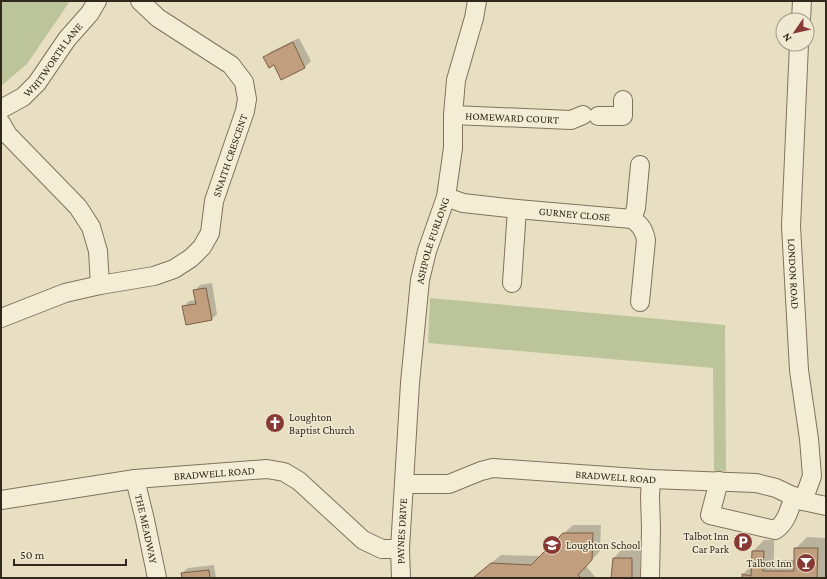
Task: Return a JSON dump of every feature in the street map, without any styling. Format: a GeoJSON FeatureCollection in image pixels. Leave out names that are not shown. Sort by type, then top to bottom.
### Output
{"type":"FeatureCollection","features":[{"type":"Feature","properties":{"kind":"street","name":"WHITWORTH LANE"},"geometry":{"type":"LineString","coordinates":[[1,109],[23,97],[37,83],[67,39],[90,13],[97,1]]}},
{"type":"Feature","properties":{"kind":"street","name":"SNAITH CRESCENT"},"geometry":{"type":"LineString","coordinates":[[1,318],[65,293],[100,285],[154,276],[174,269],[191,258],[202,247],[210,233],[214,201],[248,99],[244,82],[231,65],[158,18],[140,1]]}},
{"type":"Feature","properties":{"kind":"street","name":"ASHPOLE FURLONG"},"geometry":{"type":"LineString","coordinates":[[404,484],[410,383],[420,280],[427,251],[446,198],[453,148],[453,115],[456,80],[474,18],[477,1]]}},
{"type":"Feature","properties":{"kind":"street"},"geometry":{"type":"LineString","coordinates":[[801,12],[802,1]]}},
{"type":"Feature","properties":{"kind":"street","name":"LONDON ROAD"},"geometry":{"type":"LineString","coordinates":[[719,481],[710,515],[775,530],[780,528],[812,476],[809,439],[799,370],[791,226],[799,52]]}},
{"type":"Feature","properties":{"kind":"street","name":"HOMEWARD COURT"},"geometry":{"type":"LineString","coordinates":[[453,115],[584,117],[623,116],[623,100]]}},
{"type":"Feature","properties":{"kind":"street"},"geometry":{"type":"LineString","coordinates":[[1,123],[8,135],[78,207],[91,227],[98,251],[100,285]]}},
{"type":"Feature","properties":{"kind":"street"},"geometry":{"type":"LineString","coordinates":[[640,165],[636,208],[632,219],[640,224],[644,231],[646,240],[640,302]]}},
{"type":"Feature","properties":{"kind":"street","name":"GURNEY CLOSE"},"geometry":{"type":"LineString","coordinates":[[446,198],[463,203],[632,219]]}},
{"type":"Feature","properties":{"kind":"street"},"geometry":{"type":"LineString","coordinates":[[512,283],[517,209]]}},
{"type":"Feature","properties":{"kind":"street","name":"BRADWELL ROAD"},"geometry":{"type":"LineString","coordinates":[[404,484],[449,484],[481,470],[493,468],[651,479],[756,483],[776,488],[798,498],[826,506]]}},
{"type":"Feature","properties":{"kind":"street","name":"BRADWELL ROAD"},"geometry":{"type":"LineString","coordinates":[[1,500],[135,479],[267,469],[284,472],[299,481],[363,540],[382,549],[400,549]]}},
{"type":"Feature","properties":{"kind":"street","name":"THE MEADWAY"},"geometry":{"type":"LineString","coordinates":[[135,479],[157,578]]}},
{"type":"Feature","properties":{"kind":"street"},"geometry":{"type":"LineString","coordinates":[[650,578],[651,479]]}},
{"type":"Feature","properties":{"kind":"street","name":"PAYNES DRIVE"},"geometry":{"type":"LineString","coordinates":[[401,578],[400,549],[404,484]]}},
{"type":"Feature","properties":{"kind":"green space"},"geometry":{"type":"Polygon","coordinates":[[[1,1],[70,1],[27,64],[1,86],[1,1]]]}},
{"type":"Feature","properties":{"kind":"green space"},"geometry":{"type":"Polygon","coordinates":[[[430,298],[725,325],[726,471],[714,471],[713,368],[428,343],[430,298]]]}},
{"type":"Feature","properties":{"kind":"building"},"geometry":{"type":"Polygon","coordinates":[[[293,42],[305,68],[281,80],[274,65],[269,68],[263,57],[293,42]]]}},
{"type":"Feature","properties":{"kind":"building"},"geometry":{"type":"Polygon","coordinates":[[[206,288],[212,320],[186,325],[182,306],[196,304],[193,290],[206,288]]]}},
{"type":"Feature","properties":{"kind":"building","name":"Loughton School"},"geometry":{"type":"Polygon","coordinates":[[[563,533],[593,533],[592,560],[578,575],[581,578],[473,578],[491,563],[531,565],[563,533]]]}},
{"type":"Feature","properties":{"kind":"building","name":"Talbot Inn"},"geometry":{"type":"Polygon","coordinates":[[[794,548],[818,548],[817,578],[742,578],[742,574],[751,576],[752,551],[764,551],[763,571],[794,571],[794,548]]]}},
{"type":"Feature","properties":{"kind":"building","name":"Loughton School"},"geometry":{"type":"Polygon","coordinates":[[[613,558],[632,558],[632,578],[611,578],[613,558]]]}},
{"type":"Feature","properties":{"kind":"building"},"geometry":{"type":"Polygon","coordinates":[[[209,570],[210,578],[182,578],[181,573],[209,570]]]}},
{"type":"Feature","properties":{"kind":"place","name":"Loughton Baptist Church"},"geometry":{"type":"Point","coordinates":[275,423]}},
{"type":"Feature","properties":{"kind":"place","name":"Talbot Inn Car Park"},"geometry":{"type":"Point","coordinates":[743,542]}},
{"type":"Feature","properties":{"kind":"place","name":"Loughton School"},"geometry":{"type":"Point","coordinates":[552,545]}},
{"type":"Feature","properties":{"kind":"place","name":"Talbot Inn"},"geometry":{"type":"Point","coordinates":[806,563]}}]}
